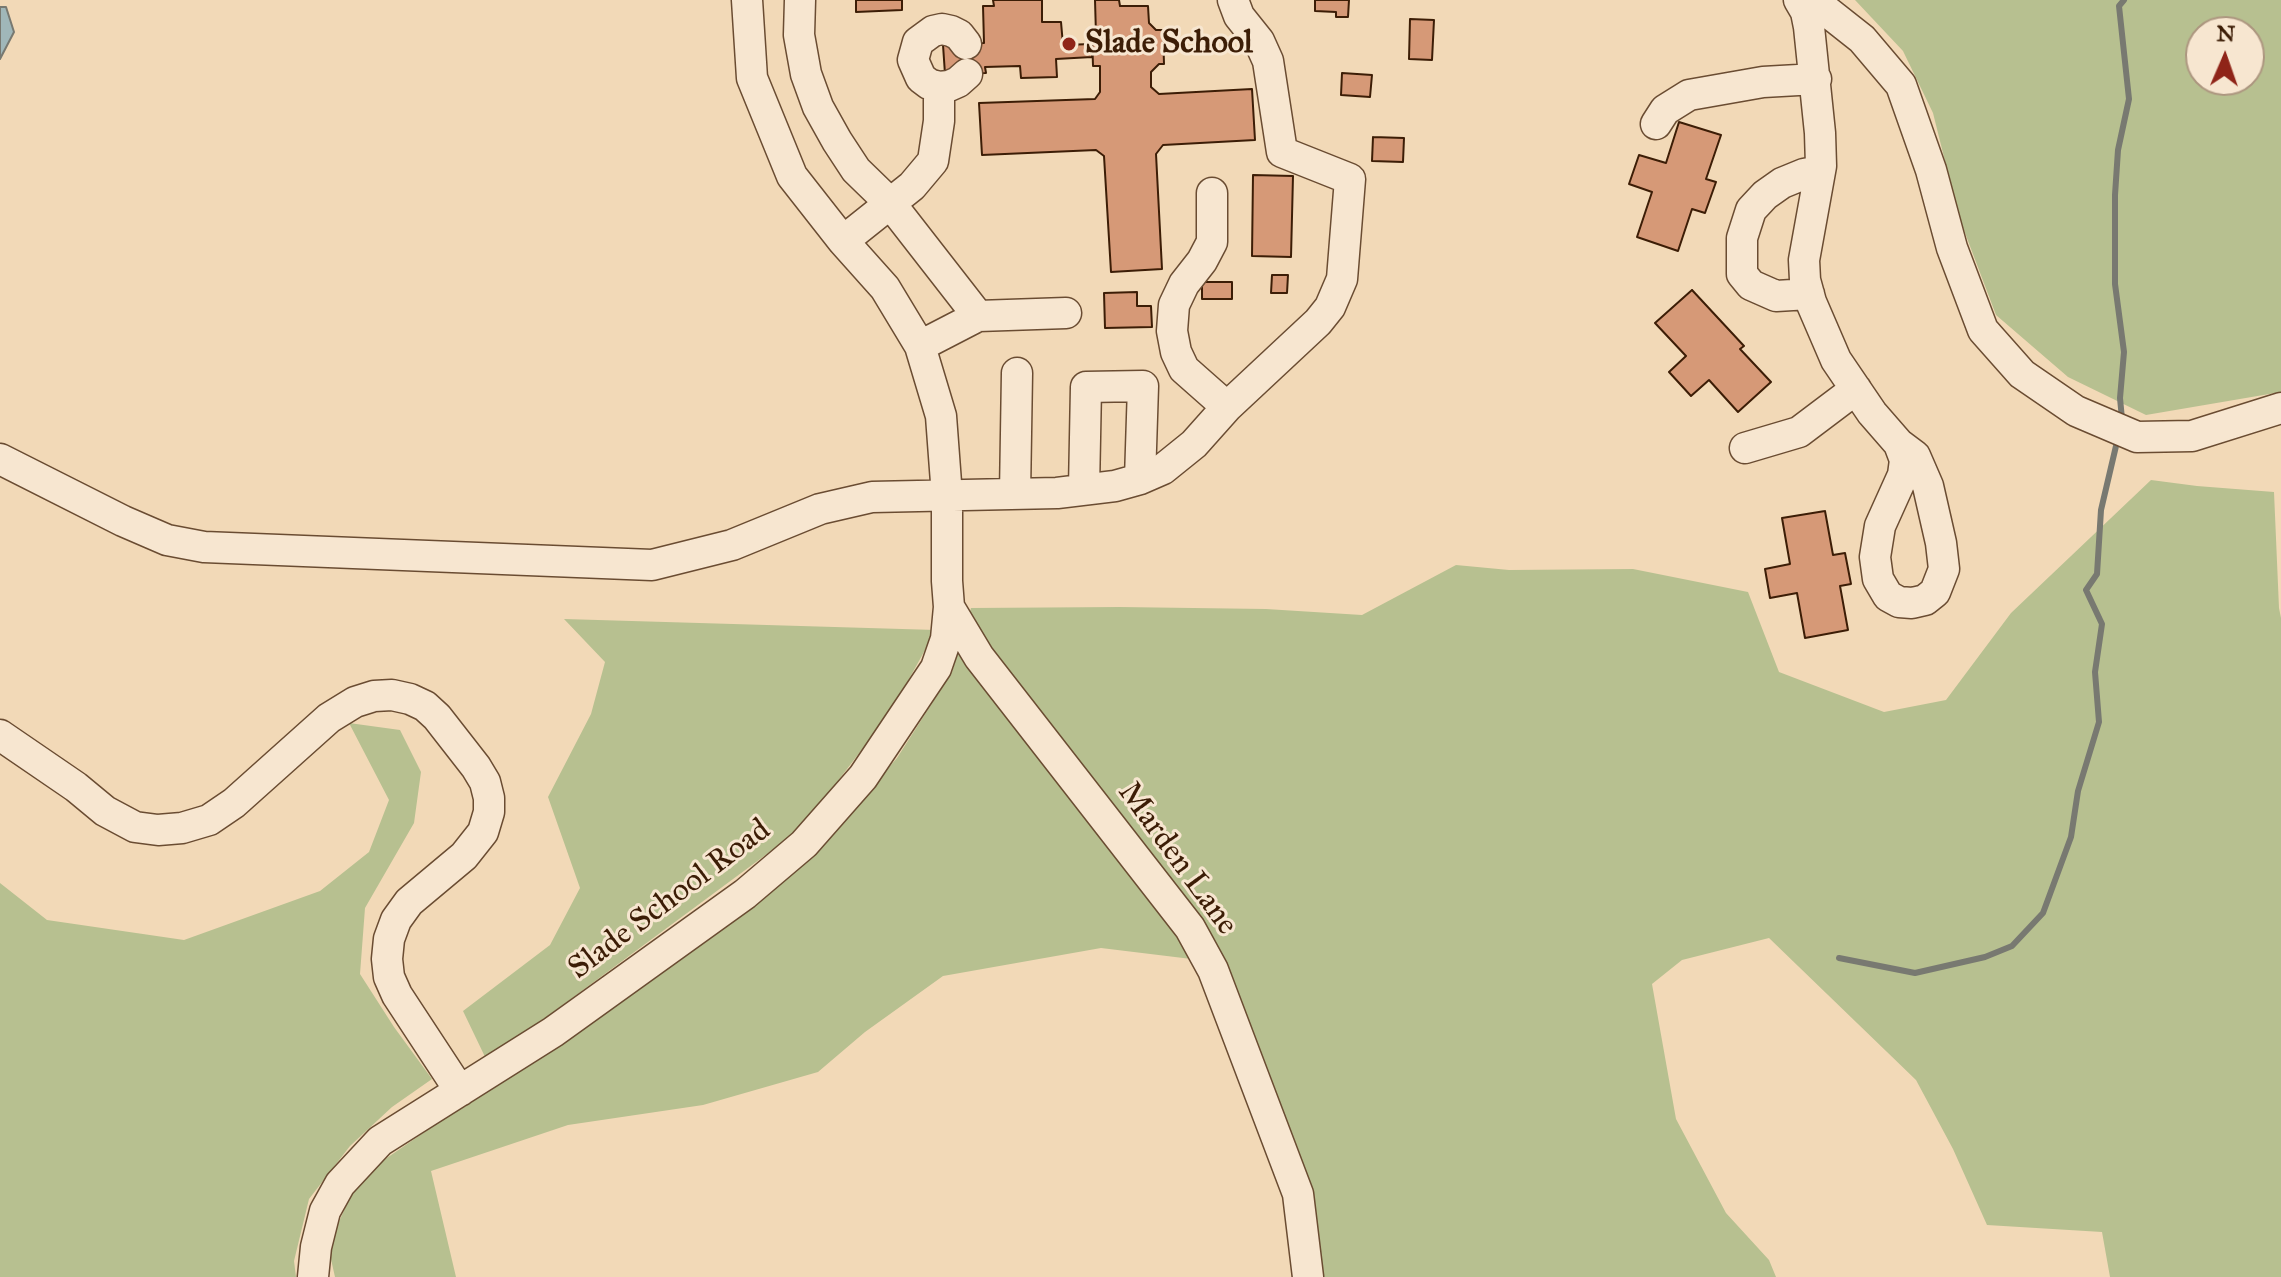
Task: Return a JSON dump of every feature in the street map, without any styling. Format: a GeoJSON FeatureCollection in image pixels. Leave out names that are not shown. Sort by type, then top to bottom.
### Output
{"type":"FeatureCollection","features":[{"type":"Feature","properties":{"kind":"street","name":"Slade School Road"},"geometry":{"type":"LineString","coordinates":[[313,1277],[316,1247],[325,1211],[340,1184],[380,1141],[553,1032],[745,894],[804,844],[863,777],[936,668],[946,639],[949,607],[947,496],[941,416],[920,346],[885,288],[792,176],[752,78],[747,0]]}},
{"type":"Feature","properties":{"kind":"street"},"geometry":{"type":"LineString","coordinates":[[800,0],[799,35],[806,74],[818,107],[837,141],[856,170],[890,203],[978,316]]}},
{"type":"Feature","properties":{"kind":"street"},"geometry":{"type":"LineString","coordinates":[[0,459],[167,540],[204,547],[652,565],[732,545],[820,509],[872,497],[1015,494],[1115,486],[1140,479],[1163,469],[1194,444],[1227,407],[1318,322],[1337,294],[1345,263],[1350,179],[1282,152],[1268,61],[1259,41],[1239,16],[1233,0]]}},
{"type":"Feature","properties":{"kind":"street"},"geometry":{"type":"LineString","coordinates":[[1799,0],[1809,27],[1820,133],[1820,171],[1804,260],[1805,280],[1836,360],[1872,413],[1899,444]]}},
{"type":"Feature","properties":{"kind":"street"},"geometry":{"type":"LineString","coordinates":[[1807,0],[1824,9],[1862,39],[1901,85],[1931,170],[1952,248],[1983,330],[2022,374],[2076,411],[2137,437],[2192,436],[2281,408]]}},
{"type":"Feature","properties":{"kind":"street"},"geometry":{"type":"LineString","coordinates":[[942,29],[959,35],[967,59],[958,82],[939,87],[921,78],[913,60],[918,42],[925,35],[942,29]]}},
{"type":"Feature","properties":{"kind":"street"},"geometry":{"type":"LineString","coordinates":[[1656,124],[1665,110],[1689,95],[1763,82],[1816,79]]}},
{"type":"Feature","properties":{"kind":"street"},"geometry":{"type":"LineString","coordinates":[[843,241],[912,186],[933,161],[939,121],[939,87]]}},
{"type":"Feature","properties":{"kind":"street"},"geometry":{"type":"LineString","coordinates":[[1809,294],[1776,296],[1751,285],[1742,274],[1742,238],[1751,210],[1765,195],[1782,183],[1820,171]]}},
{"type":"Feature","properties":{"kind":"street"},"geometry":{"type":"LineString","coordinates":[[1212,193],[1212,242],[1174,305],[1172,331],[1176,352],[1184,369],[1227,407]]}},
{"type":"Feature","properties":{"kind":"street"},"geometry":{"type":"LineString","coordinates":[[920,346],[978,316],[1066,313]]}},
{"type":"Feature","properties":{"kind":"street"},"geometry":{"type":"LineString","coordinates":[[1015,494],[1017,373]]}},
{"type":"Feature","properties":{"kind":"street"},"geometry":{"type":"LineString","coordinates":[[1084,489],[1086,387],[1143,386],[1140,479]]}},
{"type":"Feature","properties":{"kind":"street"},"geometry":{"type":"LineString","coordinates":[[1745,448],[1799,432],[1856,389]]}},
{"type":"Feature","properties":{"kind":"street","name":"Marden Lane"},"geometry":{"type":"LineString","coordinates":[[949,607],[979,657],[1190,928],[1213,970],[1298,1194],[1308,1277]]}},
{"type":"Feature","properties":{"kind":"street"},"geometry":{"type":"LineString","coordinates":[[0,735],[76,787],[105,811],[135,827],[158,830],[182,828],[209,820],[234,803],[329,718],[355,702],[392,695],[425,706],[476,767],[485,782],[489,812],[483,832],[464,856],[409,902],[396,920],[389,939],[387,959],[389,977],[397,995],[460,1091]]}},
{"type":"Feature","properties":{"kind":"green space"},"geometry":{"type":"Polygon","coordinates":[[[1855,0],[2281,0],[2281,392],[2146,415],[2068,377],[1996,315],[1959,217],[1933,113],[1903,51],[1855,0]]]}},
{"type":"Feature","properties":{"kind":"green space"},"geometry":{"type":"Polygon","coordinates":[[[2151,480],[2274,492],[2281,618],[2281,1277],[2110,1277],[2102,1232],[1987,1225],[1953,1149],[1916,1080],[1769,938],[1682,960],[1652,984],[1676,1119],[1726,1213],[1769,1260],[1776,1277],[1302,1277],[1298,1194],[1216,962],[1101,948],[943,976],[865,1032],[818,1072],[703,1105],[568,1125],[431,1171],[456,1277],[335,1277],[328,1246],[351,1195],[378,1164],[671,963],[824,841],[897,758],[952,672],[971,608],[1266,609],[1362,615],[1456,565],[1509,570],[1633,569],[1748,592],[1779,672],[1884,712],[1946,700],[2011,613],[2151,480]]]}},
{"type":"Feature","properties":{"kind":"green space"},"geometry":{"type":"Polygon","coordinates":[[[564,619],[936,630],[892,710],[802,828],[487,1061],[463,1011],[550,945],[580,888],[548,797],[591,714],[605,662],[564,619]]]}},
{"type":"Feature","properties":{"kind":"green space"},"geometry":{"type":"Polygon","coordinates":[[[349,723],[400,730],[421,772],[414,823],[365,908],[360,974],[432,1079],[392,1107],[350,1146],[309,1199],[294,1261],[296,1277],[0,1277],[0,883],[47,920],[184,940],[320,891],[369,852],[389,800],[349,723]]]}},
{"type":"Feature","properties":{"kind":"water"},"geometry":{"type":"Polygon","coordinates":[[[0,7],[6,7],[14,32],[0,59],[0,7]]]}},
{"type":"Feature","properties":{"kind":"building"},"geometry":{"type":"Polygon","coordinates":[[[856,0],[902,0],[902,10],[856,12],[856,0]]]}},
{"type":"Feature","properties":{"kind":"building"},"geometry":{"type":"Polygon","coordinates":[[[993,0],[1042,0],[1042,22],[1061,22],[1063,45],[1092,44],[1092,57],[1056,59],[1057,77],[1021,78],[1020,66],[985,67],[986,73],[945,74],[943,45],[984,43],[983,6],[994,6],[993,0]]]}},
{"type":"Feature","properties":{"kind":"building"},"geometry":{"type":"Polygon","coordinates":[[[1095,0],[1119,0],[1120,6],[1148,6],[1149,23],[1156,30],[1163,30],[1164,64],[1159,64],[1151,72],[1151,87],[1159,94],[1252,89],[1255,140],[1163,145],[1156,154],[1162,269],[1111,272],[1104,156],[1096,150],[982,155],[979,103],[1095,99],[1100,92],[1100,66],[1093,66],[1095,0]]]}},
{"type":"Feature","properties":{"kind":"building"},"geometry":{"type":"Polygon","coordinates":[[[1315,0],[1349,0],[1348,17],[1336,17],[1336,12],[1315,11],[1315,0]]]}},
{"type":"Feature","properties":{"kind":"building"},"geometry":{"type":"Polygon","coordinates":[[[1410,19],[1434,20],[1432,60],[1409,59],[1410,19]]]}},
{"type":"Feature","properties":{"kind":"building"},"geometry":{"type":"Polygon","coordinates":[[[1342,73],[1372,75],[1370,97],[1341,95],[1342,73]]]}},
{"type":"Feature","properties":{"kind":"building"},"geometry":{"type":"Polygon","coordinates":[[[1679,122],[1721,135],[1706,179],[1716,182],[1705,213],[1692,209],[1678,251],[1637,237],[1652,192],[1629,184],[1639,155],[1666,163],[1679,122]]]}},
{"type":"Feature","properties":{"kind":"building"},"geometry":{"type":"Polygon","coordinates":[[[1373,137],[1404,138],[1403,162],[1372,161],[1373,137]]]}},
{"type":"Feature","properties":{"kind":"building"},"geometry":{"type":"Polygon","coordinates":[[[1253,175],[1293,176],[1291,257],[1252,256],[1253,175]]]}},
{"type":"Feature","properties":{"kind":"building"},"geometry":{"type":"Polygon","coordinates":[[[1272,275],[1288,275],[1287,293],[1271,293],[1272,275]]]}},
{"type":"Feature","properties":{"kind":"building"},"geometry":{"type":"Polygon","coordinates":[[[1202,282],[1232,282],[1232,299],[1202,299],[1202,282]]]}},
{"type":"Feature","properties":{"kind":"building"},"geometry":{"type":"Polygon","coordinates":[[[1692,290],[1744,346],[1740,349],[1771,382],[1738,412],[1709,380],[1691,396],[1669,372],[1686,356],[1655,323],[1692,290]]]}},
{"type":"Feature","properties":{"kind":"building"},"geometry":{"type":"Polygon","coordinates":[[[1137,292],[1137,306],[1151,306],[1152,327],[1105,328],[1104,293],[1137,292]]]}},
{"type":"Feature","properties":{"kind":"building"},"geometry":{"type":"Polygon","coordinates":[[[1825,511],[1833,555],[1845,553],[1851,584],[1840,586],[1848,630],[1805,638],[1797,593],[1770,598],[1765,569],[1790,564],[1782,518],[1825,511]]]}},
{"type":"Feature","properties":{"kind":"waterway"},"geometry":{"type":"LineString","coordinates":[[2122,419],[2120,398],[2124,352],[2115,284],[2115,195],[2118,150],[2129,99],[2119,6],[2124,0]]}},
{"type":"Feature","properties":{"kind":"waterway"},"geometry":{"type":"LineString","coordinates":[[1839,958],[1915,973],[1985,957],[2012,946],[2043,913],[2071,837],[2078,791],[2099,722],[2095,672],[2102,624],[2086,590],[2097,574],[2101,510],[2116,446]]}},
{"type":"Feature","properties":{"kind":"place","name":"Slade School"},"geometry":{"type":"Point","coordinates":[1069,44]}}]}
